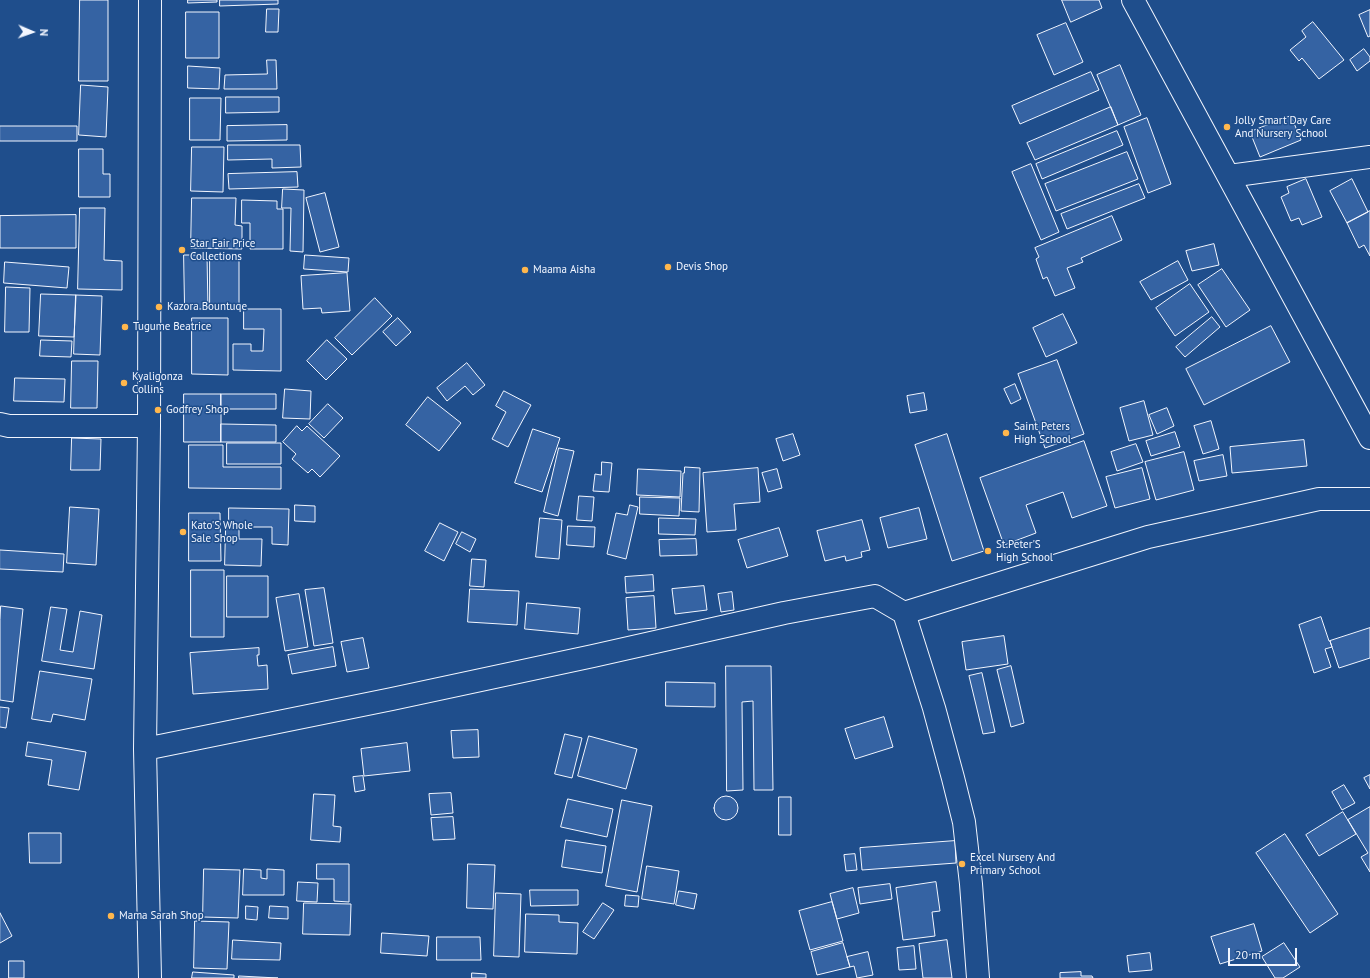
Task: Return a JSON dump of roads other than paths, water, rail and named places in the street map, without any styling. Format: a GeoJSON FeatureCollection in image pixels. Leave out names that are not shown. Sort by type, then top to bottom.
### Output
{"type":"FeatureCollection","features":[{"type":"Feature","properties":{"kind":"street"},"geometry":{"type":"LineString","coordinates":[[150,0],[150,426],[146,749],[150,978]]}},
{"type":"Feature","properties":{"kind":"street"},"geometry":{"type":"LineString","coordinates":[[1133,0],[1370,438]]}},
{"type":"Feature","properties":{"kind":"street"},"geometry":{"type":"LineString","coordinates":[[1229,176],[1370,157]]}},
{"type":"Feature","properties":{"kind":"street"},"geometry":{"type":"LineString","coordinates":[[0,424],[9,426],[150,426]]}},
{"type":"Feature","properties":{"kind":"street"},"geometry":{"type":"LineString","coordinates":[[904,613],[1148,537],[1319,499],[1370,499]]}},
{"type":"Feature","properties":{"kind":"street"},"geometry":{"type":"LineString","coordinates":[[146,749],[384,701],[784,613],[875,596],[904,613],[936,716],[953,778],[964,822],[971,884],[978,978]]}},
{"type":"Feature","properties":{"kind":"place","name":"Jolly Smart Day Care And Nursery School"},"geometry":{"type":"Point","coordinates":[1227,127]}},
{"type":"Feature","properties":{"kind":"place","name":"Star Fair Price Collections"},"geometry":{"type":"Point","coordinates":[182,250]}},
{"type":"Feature","properties":{"kind":"place","name":"Devis Shop"},"geometry":{"type":"Point","coordinates":[668,267]}},
{"type":"Feature","properties":{"kind":"place","name":"Maama Aisha"},"geometry":{"type":"Point","coordinates":[525,270]}},
{"type":"Feature","properties":{"kind":"place","name":"Kazora Bountuqe"},"geometry":{"type":"Point","coordinates":[159,307]}},
{"type":"Feature","properties":{"kind":"place","name":"Tugume Beatrice"},"geometry":{"type":"Point","coordinates":[125,327]}},
{"type":"Feature","properties":{"kind":"place","name":"Kyaligonza Collins"},"geometry":{"type":"Point","coordinates":[124,383]}},
{"type":"Feature","properties":{"kind":"place","name":"Godfrey Shop"},"geometry":{"type":"Point","coordinates":[158,410]}},
{"type":"Feature","properties":{"kind":"place","name":"Saint Peters High School"},"geometry":{"type":"Point","coordinates":[1006,433]}},
{"type":"Feature","properties":{"kind":"place","name":"Kato'S Whole Sale Shop"},"geometry":{"type":"Point","coordinates":[183,532]}},
{"type":"Feature","properties":{"kind":"place","name":"St.Peter'S High School"},"geometry":{"type":"Point","coordinates":[988,551]}},
{"type":"Feature","properties":{"kind":"place","name":"Excel Nursery And Primary School"},"geometry":{"type":"Point","coordinates":[962,864]}},
{"type":"Feature","properties":{"kind":"place","name":"Mama Sarah Shop"},"geometry":{"type":"Point","coordinates":[111,916]}}]}
